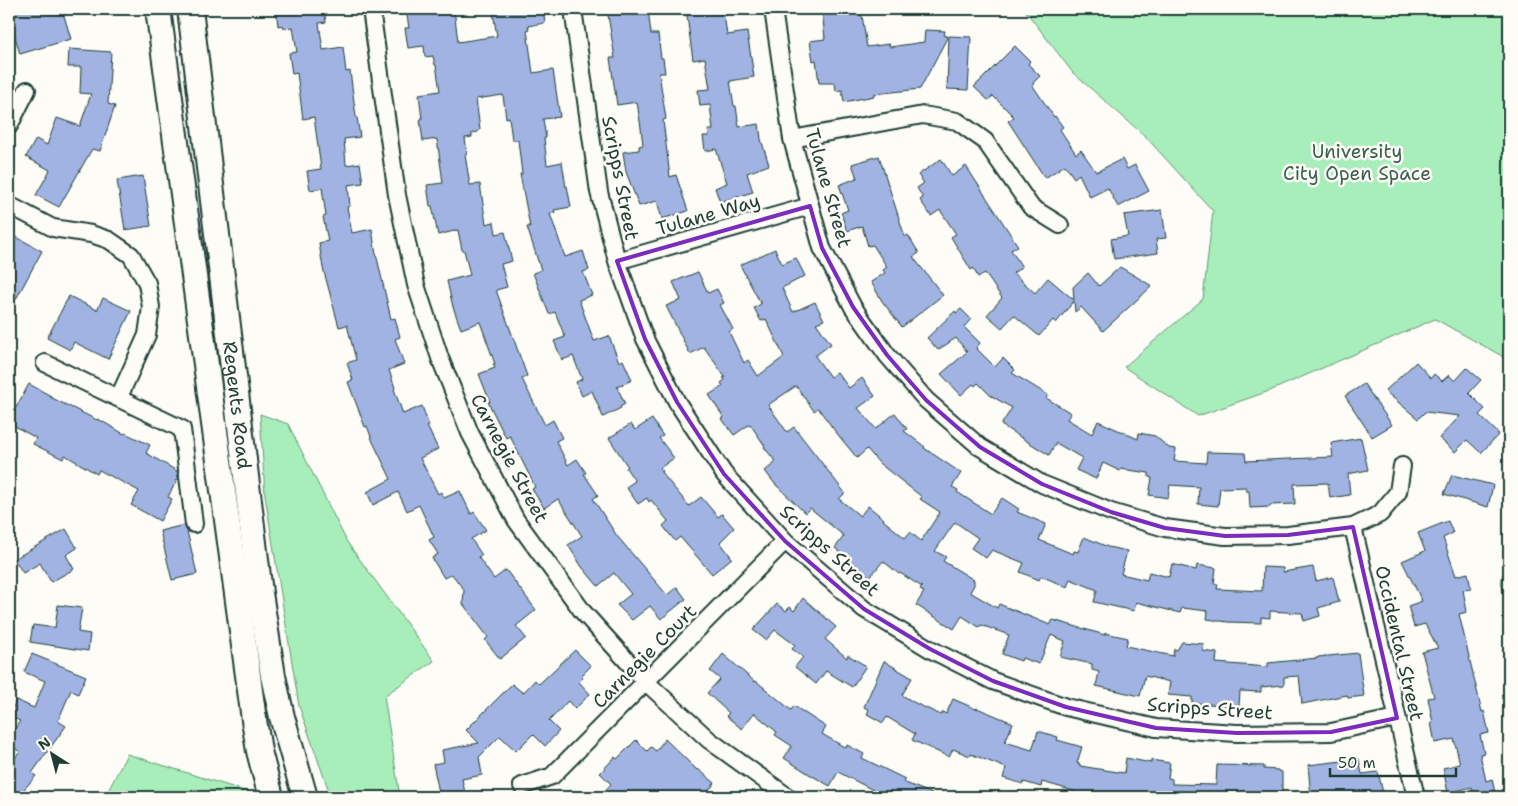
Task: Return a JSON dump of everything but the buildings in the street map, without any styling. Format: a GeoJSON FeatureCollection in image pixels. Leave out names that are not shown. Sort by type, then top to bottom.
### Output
{"type":"FeatureCollection","features":[{"type":"Feature","properties":{"kind":"main road","name":"Regents Road"},"geometry":{"type":"LineString","coordinates":[[158,9],[254,720],[271,797]]}},
{"type":"Feature","properties":{"kind":"main road","name":"Regents Road"},"geometry":{"type":"LineString","coordinates":[[190,9],[260,593],[273,676],[282,717],[305,797]]}},
{"type":"Feature","properties":{"kind":"street","name":"Carnegie Street"},"geometry":{"type":"LineString","coordinates":[[371,9],[397,195],[416,285],[440,358],[470,433],[516,520],[583,612],[646,682],[710,740],[788,797]]}},
{"type":"Feature","properties":{"kind":"street","name":"Scripps Street"},"geometry":{"type":"LineString","coordinates":[[573,9],[599,192],[617,261],[645,339],[677,402],[724,474],[785,541],[864,609],[930,649],[993,681],[1066,707],[1156,728],[1237,733],[1331,732],[1397,718]]}},
{"type":"Feature","properties":{"kind":"street","name":"Tulane Street"},"geometry":{"type":"LineString","coordinates":[[773,9],[792,139],[822,248],[848,299],[887,355],[926,400],[980,447],[1042,484],[1111,512],[1165,528],[1225,536],[1288,535],[1353,526],[1380,514],[1398,492],[1402,466]]}},
{"type":"Feature","properties":{"kind":"street"},"geometry":{"type":"LineString","coordinates":[[9,126],[28,90]]}},
{"type":"Feature","properties":{"kind":"street"},"geometry":{"type":"LineString","coordinates":[[792,139],[923,115],[957,121],[985,141],[1031,208],[1060,225]]}},
{"type":"Feature","properties":{"kind":"street"},"geometry":{"type":"LineString","coordinates":[[9,205],[54,228],[91,234],[109,240],[131,255],[147,283],[151,306],[146,335],[119,397]]}},
{"type":"Feature","properties":{"kind":"street","name":"Tulane Way"},"geometry":{"type":"LineString","coordinates":[[617,261],[810,206]]}},
{"type":"Feature","properties":{"kind":"street"},"geometry":{"type":"LineString","coordinates":[[45,363],[182,429],[194,524]]}},
{"type":"Feature","properties":{"kind":"street","name":"Occidental Street"},"geometry":{"type":"LineString","coordinates":[[1353,526],[1416,797]]}},
{"type":"Feature","properties":{"kind":"street","name":"Carnegie Court"},"geometry":{"type":"LineString","coordinates":[[522,786],[552,776],[785,541]]}},
{"type":"Feature","properties":{"kind":"highlighted area"},"geometry":{"type":"Polygon","coordinates":[[[810,206],[822,248],[853,307],[887,355],[926,400],[980,447],[1042,484],[1111,512],[1165,528],[1225,536],[1288,535],[1353,527],[1397,718],[1331,732],[1237,733],[1156,728],[1066,707],[993,681],[930,649],[864,609],[785,541],[724,474],[677,402],[645,339],[617,261],[810,206]]]}},
{"type":"Feature","properties":{"kind":"green space","name":"University City Open Space"},"geometry":{"type":"Polygon","coordinates":[[[1024,9],[1509,9],[1509,368],[1502,356],[1435,319],[1272,390],[1198,416],[1124,367],[1203,299],[1213,211],[1145,136],[1073,73],[1024,9]]]}},
{"type":"Feature","properties":{"kind":"green space"},"geometry":{"type":"Polygon","coordinates":[[[260,414],[288,424],[347,542],[434,661],[384,696],[400,797],[331,797],[299,706],[265,495],[260,414]]]}},
{"type":"Feature","properties":{"kind":"green space"},"geometry":{"type":"Polygon","coordinates":[[[1509,551],[1509,619],[1501,582],[1509,551]]]}},
{"type":"Feature","properties":{"kind":"green space"},"geometry":{"type":"Polygon","coordinates":[[[127,754],[248,792],[250,797],[105,797],[127,754]]]}}]}
